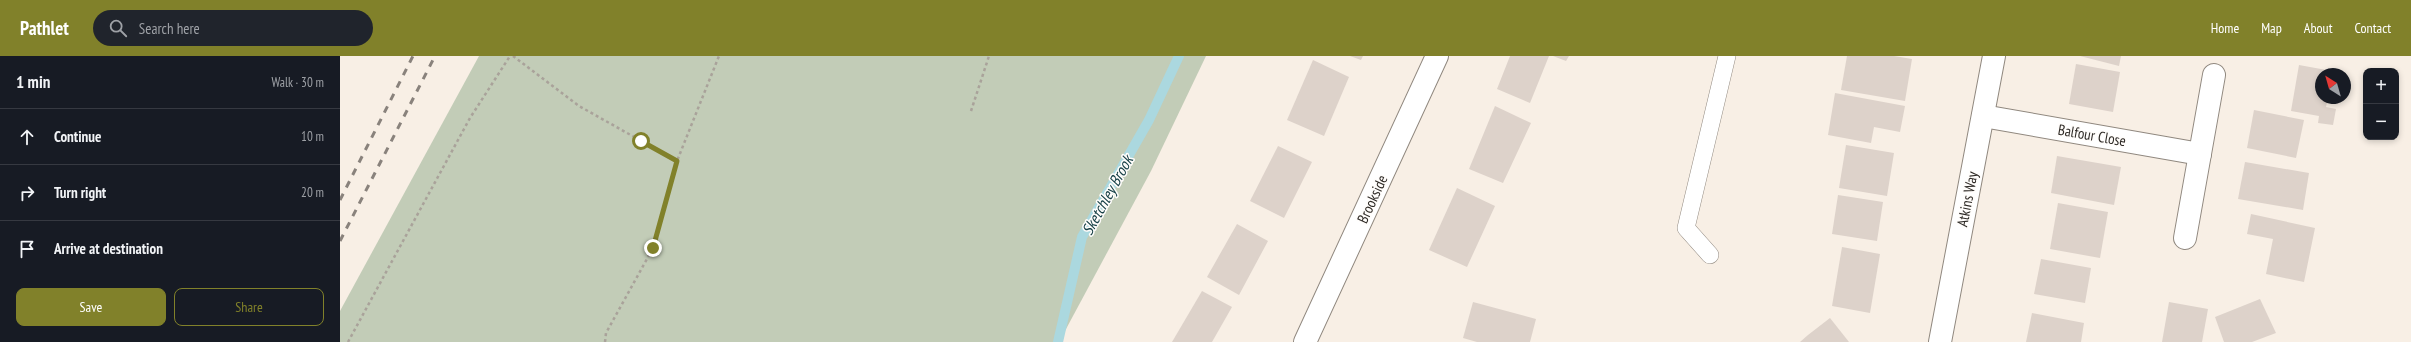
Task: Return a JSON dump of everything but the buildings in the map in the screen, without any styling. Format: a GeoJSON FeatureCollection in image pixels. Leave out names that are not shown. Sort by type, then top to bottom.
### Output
{"type":"FeatureCollection","features":[{"type":"Feature","properties":{"kind":"street","name":"Brookside"},"geometry":{"type":"LineString","coordinates":[[1305,342],[1437,56]]}},
{"type":"Feature","properties":{"kind":"street","name":"Atkins Way"},"geometry":{"type":"LineString","coordinates":[[1940,342],[1994,56]]}},
{"type":"Feature","properties":{"kind":"street"},"geometry":{"type":"LineString","coordinates":[[2185,238],[2214,75]]}},
{"type":"Feature","properties":{"kind":"street","name":"Balfour Close"},"geometry":{"type":"LineString","coordinates":[[1983,116],[2200,154]]}},
{"type":"Feature","properties":{"kind":"lane"},"geometry":{"type":"LineString","coordinates":[[1710,255],[1686,228],[1727,56]]}},
{"type":"Feature","properties":{"kind":"path"},"geometry":{"type":"LineString","coordinates":[[348,342],[470,118],[510,56]]}},
{"type":"Feature","properties":{"kind":"path"},"geometry":{"type":"LineString","coordinates":[[513,56],[579,106],[677,161]]}},
{"type":"Feature","properties":{"kind":"path"},"geometry":{"type":"LineString","coordinates":[[605,342],[606,333],[653,248],[677,161],[719,56]]}},
{"type":"Feature","properties":{"kind":"path"},"geometry":{"type":"LineString","coordinates":[[971,111],[989,56]]}},
{"type":"Feature","properties":{"kind":"green space"},"geometry":{"type":"Polygon","coordinates":[[[479,56],[1206,56],[1151,171],[1059,342],[340,342],[340,311],[479,56]]]}},
{"type":"Feature","properties":{"kind":"waterway","name":"Sketchley Brook"},"geometry":{"type":"LineString","coordinates":[[1058,342],[1082,237],[1149,120],[1179,56]]}},
{"type":"Feature","properties":{"kind":"railway"},"geometry":{"type":"LineString","coordinates":[[340,200],[413,56]]}},
{"type":"Feature","properties":{"kind":"railway"},"geometry":{"type":"LineString","coordinates":[[340,241],[435,56]]}},
{"type":"Feature","properties":{"kind":"route"},"geometry":{"type":"LineString","coordinates":[[641,141],[677,161],[653,248]]}}]}
